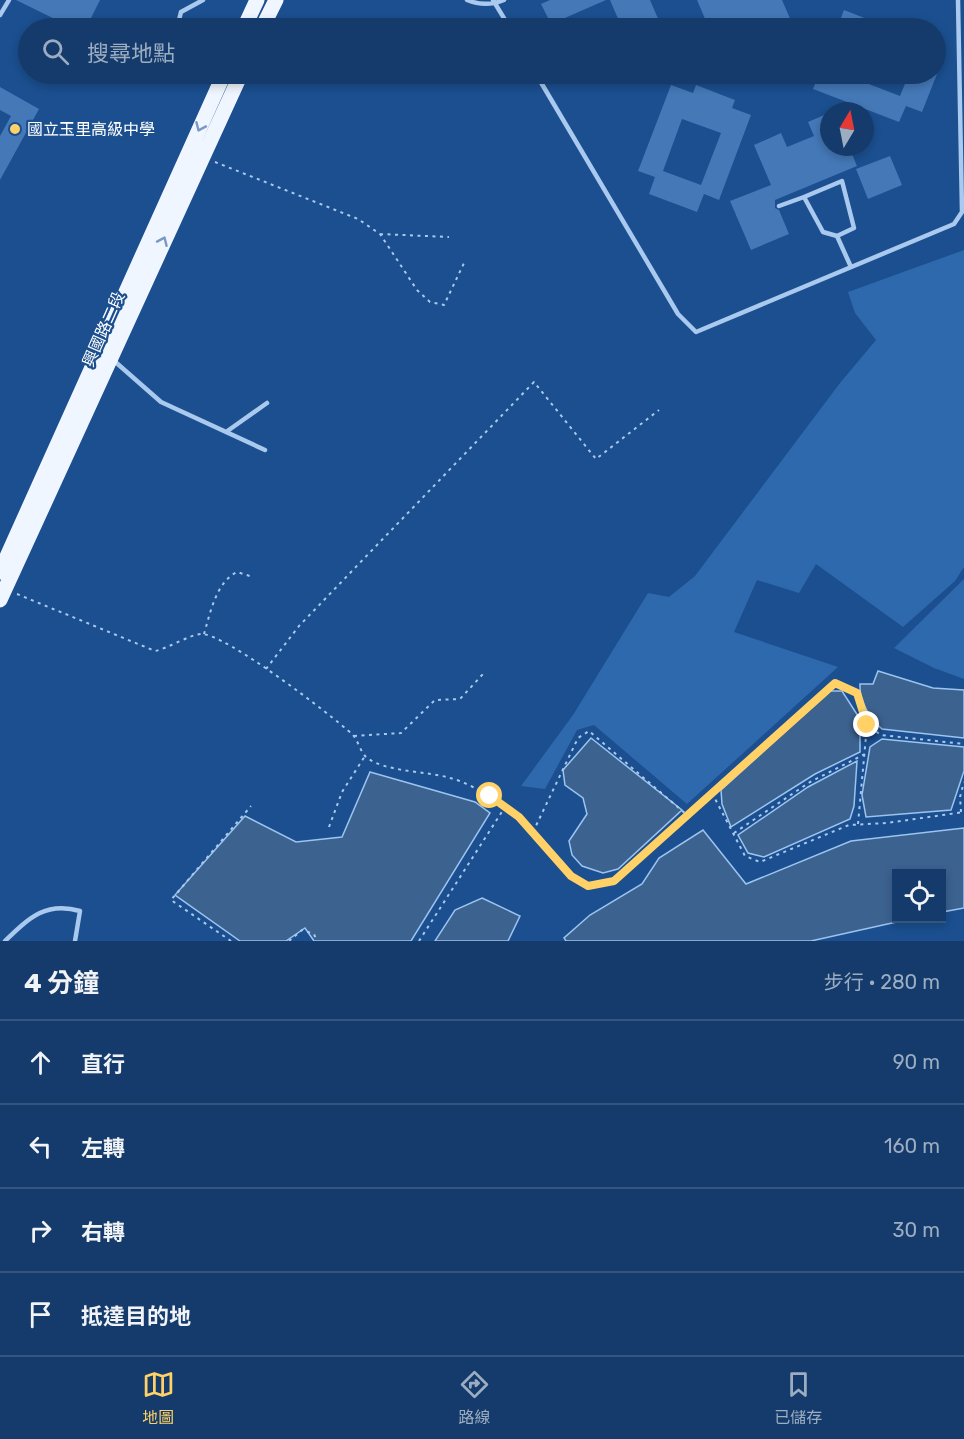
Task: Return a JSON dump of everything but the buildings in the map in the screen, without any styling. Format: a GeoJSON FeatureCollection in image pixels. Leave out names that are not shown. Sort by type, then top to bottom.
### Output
{"type":"FeatureCollection","features":[{"type":"Feature","properties":{"kind":"main road"},"geometry":{"type":"LineString","coordinates":[[249,18],[257,0]]}},
{"type":"Feature","properties":{"kind":"main road"},"geometry":{"type":"LineString","coordinates":[[267,18],[276,0]]}},
{"type":"Feature","properties":{"kind":"main road","name":"興國路二段"},"geometry":{"type":"LineString","coordinates":[[0,572],[220,84]]}},
{"type":"Feature","properties":{"kind":"main road","name":"興國路二段"},"geometry":{"type":"LineString","coordinates":[[2,595],[201,156],[236,84]]}},
{"type":"Feature","properties":{"kind":"lane"},"geometry":{"type":"LineString","coordinates":[[0,15],[9,0]]}},
{"type":"Feature","properties":{"kind":"lane"},"geometry":{"type":"LineString","coordinates":[[180,18],[181,12],[203,0]]}},
{"type":"Feature","properties":{"kind":"lane"},"geometry":{"type":"LineString","coordinates":[[467,0],[475,4],[504,0]]}},
{"type":"Feature","properties":{"kind":"lane"},"geometry":{"type":"LineString","coordinates":[[542,84],[678,314],[696,332],[954,224],[962,212],[958,0]]}},
{"type":"Feature","properties":{"kind":"lane"},"geometry":{"type":"LineString","coordinates":[[494,2],[504,18]]}},
{"type":"Feature","properties":{"kind":"lane"},"geometry":{"type":"LineString","coordinates":[[779,206],[842,181],[854,228],[837,236],[823,232],[804,197]]}},
{"type":"Feature","properties":{"kind":"lane"},"geometry":{"type":"LineString","coordinates":[[837,236],[851,267]]}},
{"type":"Feature","properties":{"kind":"lane"},"geometry":{"type":"LineString","coordinates":[[110,358],[161,402],[265,450]]}},
{"type":"Feature","properties":{"kind":"lane"},"geometry":{"type":"LineString","coordinates":[[226,432],[267,403]]}},
{"type":"Feature","properties":{"kind":"lane"},"geometry":{"type":"LineString","coordinates":[[5,941],[19,927],[51,907],[63,906],[80,911],[75,941]]}},
{"type":"Feature","properties":{"kind":"path"},"geometry":{"type":"LineString","coordinates":[[201,156],[358,219],[380,234],[417,290],[430,302],[444,305],[465,261]]}},
{"type":"Feature","properties":{"kind":"path"},"geometry":{"type":"LineString","coordinates":[[380,234],[449,237]]}},
{"type":"Feature","properties":{"kind":"path"},"geometry":{"type":"LineString","coordinates":[[266,669],[299,626],[534,382],[596,459],[659,410]]}},
{"type":"Feature","properties":{"kind":"path"},"geometry":{"type":"LineString","coordinates":[[204,634],[215,599],[228,576],[237,572],[253,578]]}},
{"type":"Feature","properties":{"kind":"path"},"geometry":{"type":"LineString","coordinates":[[2,595],[155,651],[170,648],[199,633],[215,636],[266,669],[354,735],[365,756],[380,764],[451,778],[490,796],[533,833],[571,876],[588,886],[614,881],[835,683],[857,693],[867,725],[858,825]]}},
{"type":"Feature","properties":{"kind":"path"},"geometry":{"type":"LineString","coordinates":[[354,735],[401,733],[435,700],[460,699],[483,674]]}},
{"type":"Feature","properties":{"kind":"path"},"geometry":{"type":"LineString","coordinates":[[867,725],[881,735],[964,744]]}},
{"type":"Feature","properties":{"kind":"path"},"geometry":{"type":"LineString","coordinates":[[533,833],[578,738],[589,731],[687,815]]}},
{"type":"Feature","properties":{"kind":"path"},"geometry":{"type":"LineString","coordinates":[[733,833],[810,782],[865,754]]}},
{"type":"Feature","properties":{"kind":"path"},"geometry":{"type":"LineString","coordinates":[[329,826],[342,792],[365,756]]}},
{"type":"Feature","properties":{"kind":"path"},"geometry":{"type":"LineString","coordinates":[[712,793],[745,856],[760,862],[849,825],[962,813],[960,797],[964,782]]}},
{"type":"Feature","properties":{"kind":"path"},"geometry":{"type":"LineString","coordinates":[[231,941],[171,900],[251,806]]}},
{"type":"Feature","properties":{"kind":"path"},"geometry":{"type":"LineString","coordinates":[[419,941],[505,807]]}},
{"type":"Feature","properties":{"kind":"path"},"geometry":{"type":"LineString","coordinates":[[290,941],[302,930],[314,934],[317,941]]}},
{"type":"Feature","properties":{"kind":"shaded area"},"geometry":{"type":"Polygon","coordinates":[[[964,250],[964,567],[955,581],[903,627],[816,564],[799,593],[757,580],[734,632],[838,667],[687,804],[594,725],[577,730],[545,789],[521,786],[573,715],[648,593],[669,597],[695,576],[840,383],[876,340],[855,313],[848,292],[964,250]]]}},
{"type":"Feature","properties":{"kind":"shaded area"},"geometry":{"type":"Polygon","coordinates":[[[964,579],[964,679],[934,668],[894,648],[964,579]]]}},
{"type":"Feature","properties":{"kind":"shaded area"},"geometry":{"type":"Polygon","coordinates":[[[878,671],[933,688],[964,690],[964,738],[882,729],[866,709],[860,690],[860,684],[873,684],[878,671]]]}},
{"type":"Feature","properties":{"kind":"shaded area"},"geometry":{"type":"Polygon","coordinates":[[[830,691],[842,691],[860,719],[860,752],[815,774],[731,827],[722,804],[721,790],[830,691]]]}},
{"type":"Feature","properties":{"kind":"shaded area"},"geometry":{"type":"Polygon","coordinates":[[[591,738],[682,810],[618,869],[603,873],[582,866],[572,855],[569,841],[587,814],[583,798],[565,785],[563,770],[591,738]]]}},
{"type":"Feature","properties":{"kind":"shaded area"},"geometry":{"type":"Polygon","coordinates":[[[882,739],[964,747],[964,771],[951,810],[866,817],[862,795],[870,747],[882,739]]]}},
{"type":"Feature","properties":{"kind":"shaded area"},"geometry":{"type":"Polygon","coordinates":[[[857,761],[854,806],[850,819],[764,857],[748,853],[738,835],[808,787],[857,761]]]}},
{"type":"Feature","properties":{"kind":"shaded area"},"geometry":{"type":"Polygon","coordinates":[[[370,772],[475,802],[490,813],[411,941],[314,941],[305,928],[286,941],[240,941],[175,895],[245,816],[296,842],[342,837],[370,772]]]}},
{"type":"Feature","properties":{"kind":"shaded area"},"geometry":{"type":"Polygon","coordinates":[[[964,828],[964,908],[946,911],[946,869],[892,869],[892,923],[811,941],[566,941],[564,938],[590,915],[642,884],[659,858],[703,830],[746,884],[851,841],[964,828]]]}},
{"type":"Feature","properties":{"kind":"shaded area"},"geometry":{"type":"Polygon","coordinates":[[[482,898],[520,916],[508,941],[435,941],[455,910],[482,898]]]}},
{"type":"Feature","properties":{"kind":"place","name":"國立玉里高級中學"},"geometry":{"type":"Point","coordinates":[15,129]}},
{"type":"Feature","properties":{"kind":"route"},"geometry":{"type":"LineString","coordinates":[[490,796],[519,817],[571,876],[588,886],[614,881],[835,683],[857,693],[867,725]]}}]}
